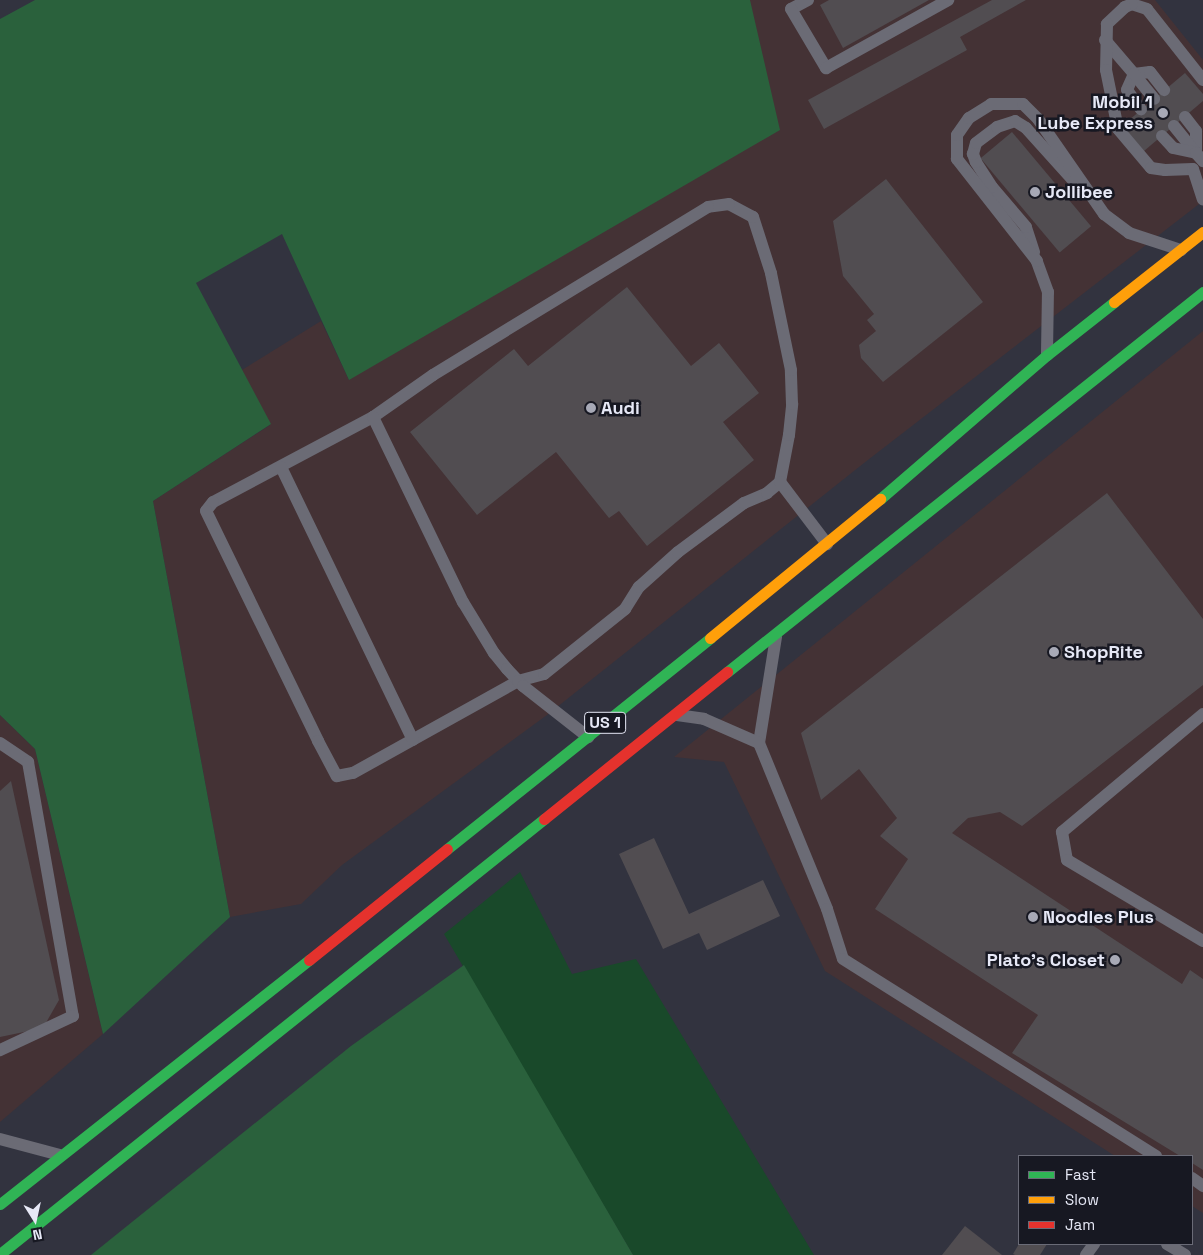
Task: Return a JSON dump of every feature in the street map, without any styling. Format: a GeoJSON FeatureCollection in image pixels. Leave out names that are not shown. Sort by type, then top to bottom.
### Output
{"type":"FeatureCollection","features":[{"type":"Feature","properties":{"kind":"highway","name":"US 1"},"geometry":{"type":"LineString","coordinates":[[0,1204],[588,737],[827,544],[1047,355],[1203,232]]}},
{"type":"Feature","properties":{"kind":"highway","name":"US 1"},"geometry":{"type":"LineString","coordinates":[[0,1254],[1203,292]]}},
{"type":"Feature","properties":{"kind":"lane"},"geometry":{"type":"LineString","coordinates":[[808,0],[791,9],[826,68],[948,0]]}},
{"type":"Feature","properties":{"kind":"lane"},"geometry":{"type":"LineString","coordinates":[[1199,161],[1165,170],[1151,168],[1118,128],[1109,92],[1105,40],[1107,24],[1125,7],[1138,5],[1147,9],[1203,80]]}},
{"type":"Feature","properties":{"kind":"lane"},"geometry":{"type":"LineString","coordinates":[[1105,40],[1154,99]]}},
{"type":"Feature","properties":{"kind":"lane"},"geometry":{"type":"LineString","coordinates":[[1134,74],[1150,72],[1164,90]]}},
{"type":"Feature","properties":{"kind":"lane"},"geometry":{"type":"LineString","coordinates":[[1134,74],[1127,90],[1141,109]]}},
{"type":"Feature","properties":{"kind":"lane"},"geometry":{"type":"LineString","coordinates":[[1037,261],[957,159],[956,134],[970,118],[991,104],[1023,104],[1038,119],[1104,214]]}},
{"type":"Feature","properties":{"kind":"lane"},"geometry":{"type":"LineString","coordinates":[[1185,117],[1196,131],[1203,199]]}},
{"type":"Feature","properties":{"kind":"lane"},"geometry":{"type":"LineString","coordinates":[[1047,355],[1048,292],[1026,228],[992,187],[973,154],[976,143],[997,126],[1015,121],[1026,128],[1104,214],[1129,233],[1181,250]]}},
{"type":"Feature","properties":{"kind":"lane"},"geometry":{"type":"LineString","coordinates":[[1174,126],[1199,161]]}},
{"type":"Feature","properties":{"kind":"lane"},"geometry":{"type":"LineString","coordinates":[[1162,136],[1173,148],[1199,161]]}},
{"type":"Feature","properties":{"kind":"lane"},"geometry":{"type":"LineString","coordinates":[[729,204],[753,216],[771,273],[791,370],[792,404],[789,435],[780,482],[767,493],[744,503],[692,541],[639,587],[625,609],[544,674],[518,681],[353,773],[338,776],[318,741],[206,511],[213,502],[281,467],[373,417],[433,375],[654,238],[708,207],[729,204]]}},
{"type":"Feature","properties":{"kind":"lane"},"geometry":{"type":"LineString","coordinates":[[1182,308],[1196,312]]}},
{"type":"Feature","properties":{"kind":"lane"},"geometry":{"type":"LineString","coordinates":[[373,417],[463,602],[494,653],[518,681],[588,737]]}},
{"type":"Feature","properties":{"kind":"lane"},"geometry":{"type":"LineString","coordinates":[[281,467],[413,740]]}},
{"type":"Feature","properties":{"kind":"lane"},"geometry":{"type":"LineString","coordinates":[[780,482],[827,544]]}},
{"type":"Feature","properties":{"kind":"lane"},"geometry":{"type":"LineString","coordinates":[[777,633],[759,743],[827,909],[843,959],[1154,1155]]}},
{"type":"Feature","properties":{"kind":"lane"},"geometry":{"type":"LineString","coordinates":[[674,714],[704,719],[759,743]]}},
{"type":"Feature","properties":{"kind":"lane"},"geometry":{"type":"LineString","coordinates":[[1203,714],[1062,832],[1067,860],[1203,940]]}},
{"type":"Feature","properties":{"kind":"lane"},"geometry":{"type":"LineString","coordinates":[[0,743],[28,762],[72,1016],[0,1050]]}},
{"type":"Feature","properties":{"kind":"lane"},"geometry":{"type":"LineString","coordinates":[[0,1139],[60,1155]]}},
{"type":"Feature","properties":{"kind":"lane"},"geometry":{"type":"LineString","coordinates":[[1168,1245],[1185,1255]]}},
{"type":"Feature","properties":{"kind":"shaded area"},"geometry":{"type":"Polygon","coordinates":[[[746,0],[1155,0],[1203,60],[1203,201],[864,463],[547,715],[342,865],[301,904],[230,917],[153,501],[270,425],[242,370],[321,321],[349,380],[746,0]]]}},
{"type":"Feature","properties":{"kind":"shaded area"},"geometry":{"type":"Polygon","coordinates":[[[1203,331],[1203,1213],[1193,1207],[1193,1155],[1113,1155],[825,971],[724,762],[674,757],[1203,331]]]}},
{"type":"Feature","properties":{"kind":"shaded area"},"geometry":{"type":"Polygon","coordinates":[[[0,715],[35,749],[103,1034],[0,1122],[0,715]]]}},
{"type":"Feature","properties":{"kind":"green space"},"geometry":{"type":"Polygon","coordinates":[[[35,0],[750,0],[780,130],[349,380],[282,234],[196,283],[271,424],[153,501],[230,917],[103,1034],[35,749],[0,715],[0,19],[35,0]]]}},
{"type":"Feature","properties":{"kind":"green space"},"geometry":{"type":"Polygon","coordinates":[[[520,872],[572,974],[636,959],[814,1255],[633,1255],[444,934],[520,872]]]}},
{"type":"Feature","properties":{"kind":"green space"},"geometry":{"type":"Polygon","coordinates":[[[464,965],[633,1255],[91,1255],[351,1046],[464,965]]]}},
{"type":"Feature","properties":{"kind":"building"},"geometry":{"type":"Polygon","coordinates":[[[829,0],[929,0],[843,48],[820,5],[829,0]]]}},
{"type":"Feature","properties":{"kind":"building"},"geometry":{"type":"Polygon","coordinates":[[[992,0],[1026,0],[960,37],[967,50],[824,129],[808,100],[992,0]]]}},
{"type":"Feature","properties":{"kind":"building","name":"Mobil 1 Lube Express"},"geometry":{"type":"Polygon","coordinates":[[[1185,73],[1203,94],[1203,101],[1144,151],[1122,126],[1185,73]]]}},
{"type":"Feature","properties":{"kind":"building","name":"Jollibee"},"geometry":{"type":"Polygon","coordinates":[[[1012,132],[1091,226],[1060,253],[981,158],[1012,132]]]}},
{"type":"Feature","properties":{"kind":"building"},"geometry":{"type":"Polygon","coordinates":[[[886,179],[983,302],[883,382],[861,358],[859,345],[876,331],[867,320],[874,314],[843,276],[833,221],[886,179]]]}},
{"type":"Feature","properties":{"kind":"building","name":"Audi"},"geometry":{"type":"Polygon","coordinates":[[[627,287],[691,366],[719,343],[759,393],[723,422],[754,460],[647,546],[619,511],[609,518],[556,452],[477,515],[410,432],[514,349],[528,366],[627,287]]]}},
{"type":"Feature","properties":{"kind":"building","name":"ShopRite"},"geometry":{"type":"Polygon","coordinates":[[[1107,493],[1203,619],[1203,685],[1022,826],[1000,812],[968,818],[952,833],[1182,984],[1190,970],[1203,979],[1203,1170],[1193,1164],[1193,1155],[1178,1155],[1012,1053],[1038,1015],[875,909],[908,859],[880,836],[897,818],[859,769],[821,800],[801,733],[1107,493]]]}},
{"type":"Feature","properties":{"kind":"building"},"geometry":{"type":"Polygon","coordinates":[[[11,781],[59,1000],[43,1028],[0,1037],[0,791],[11,781]]]}},
{"type":"Feature","properties":{"kind":"building"},"geometry":{"type":"Polygon","coordinates":[[[654,838],[689,914],[763,880],[780,916],[707,950],[699,933],[663,949],[619,854],[654,838]]]}},
{"type":"Feature","properties":{"kind":"building"},"geometry":{"type":"Polygon","coordinates":[[[965,1226],[1002,1255],[942,1255],[965,1226]]]}},
{"type":"Feature","properties":{"kind":"building"},"geometry":{"type":"Polygon","coordinates":[[[1018,1245],[1046,1245],[1040,1255],[1013,1254],[1018,1245]]]}},
{"type":"Feature","properties":{"kind":"traffic: fast"},"geometry":{"type":"LineString","coordinates":[[727,672],[1203,292]]}},
{"type":"Feature","properties":{"kind":"traffic: fast"},"geometry":{"type":"LineString","coordinates":[[880,499],[1047,355],[1114,302]]}},
{"type":"Feature","properties":{"kind":"traffic: fast"},"geometry":{"type":"LineString","coordinates":[[447,849],[710,638]]}},
{"type":"Feature","properties":{"kind":"traffic: fast"},"geometry":{"type":"LineString","coordinates":[[0,1254],[544,819]]}},
{"type":"Feature","properties":{"kind":"traffic: fast"},"geometry":{"type":"LineString","coordinates":[[0,1204],[309,960]]}},
{"type":"Feature","properties":{"kind":"traffic: slow"},"geometry":{"type":"LineString","coordinates":[[1114,302],[1203,232]]}},
{"type":"Feature","properties":{"kind":"traffic: slow"},"geometry":{"type":"LineString","coordinates":[[710,638],[880,499]]}},
{"type":"Feature","properties":{"kind":"traffic: jam"},"geometry":{"type":"LineString","coordinates":[[544,819],[727,672]]}},
{"type":"Feature","properties":{"kind":"traffic: jam"},"geometry":{"type":"LineString","coordinates":[[309,960],[447,849]]}},
{"type":"Feature","properties":{"kind":"place","name":"Mobil 1 Lube Express"},"geometry":{"type":"Point","coordinates":[1163,113]}},
{"type":"Feature","properties":{"kind":"place","name":"Jollibee"},"geometry":{"type":"Point","coordinates":[1035,192]}},
{"type":"Feature","properties":{"kind":"place","name":"Audi"},"geometry":{"type":"Point","coordinates":[591,408]}},
{"type":"Feature","properties":{"kind":"place","name":"ShopRite"},"geometry":{"type":"Point","coordinates":[1054,652]}},
{"type":"Feature","properties":{"kind":"place","name":"Noodles Plus"},"geometry":{"type":"Point","coordinates":[1033,917]}},
{"type":"Feature","properties":{"kind":"place","name":"Plato's Closet"},"geometry":{"type":"Point","coordinates":[1115,960]}}]}
